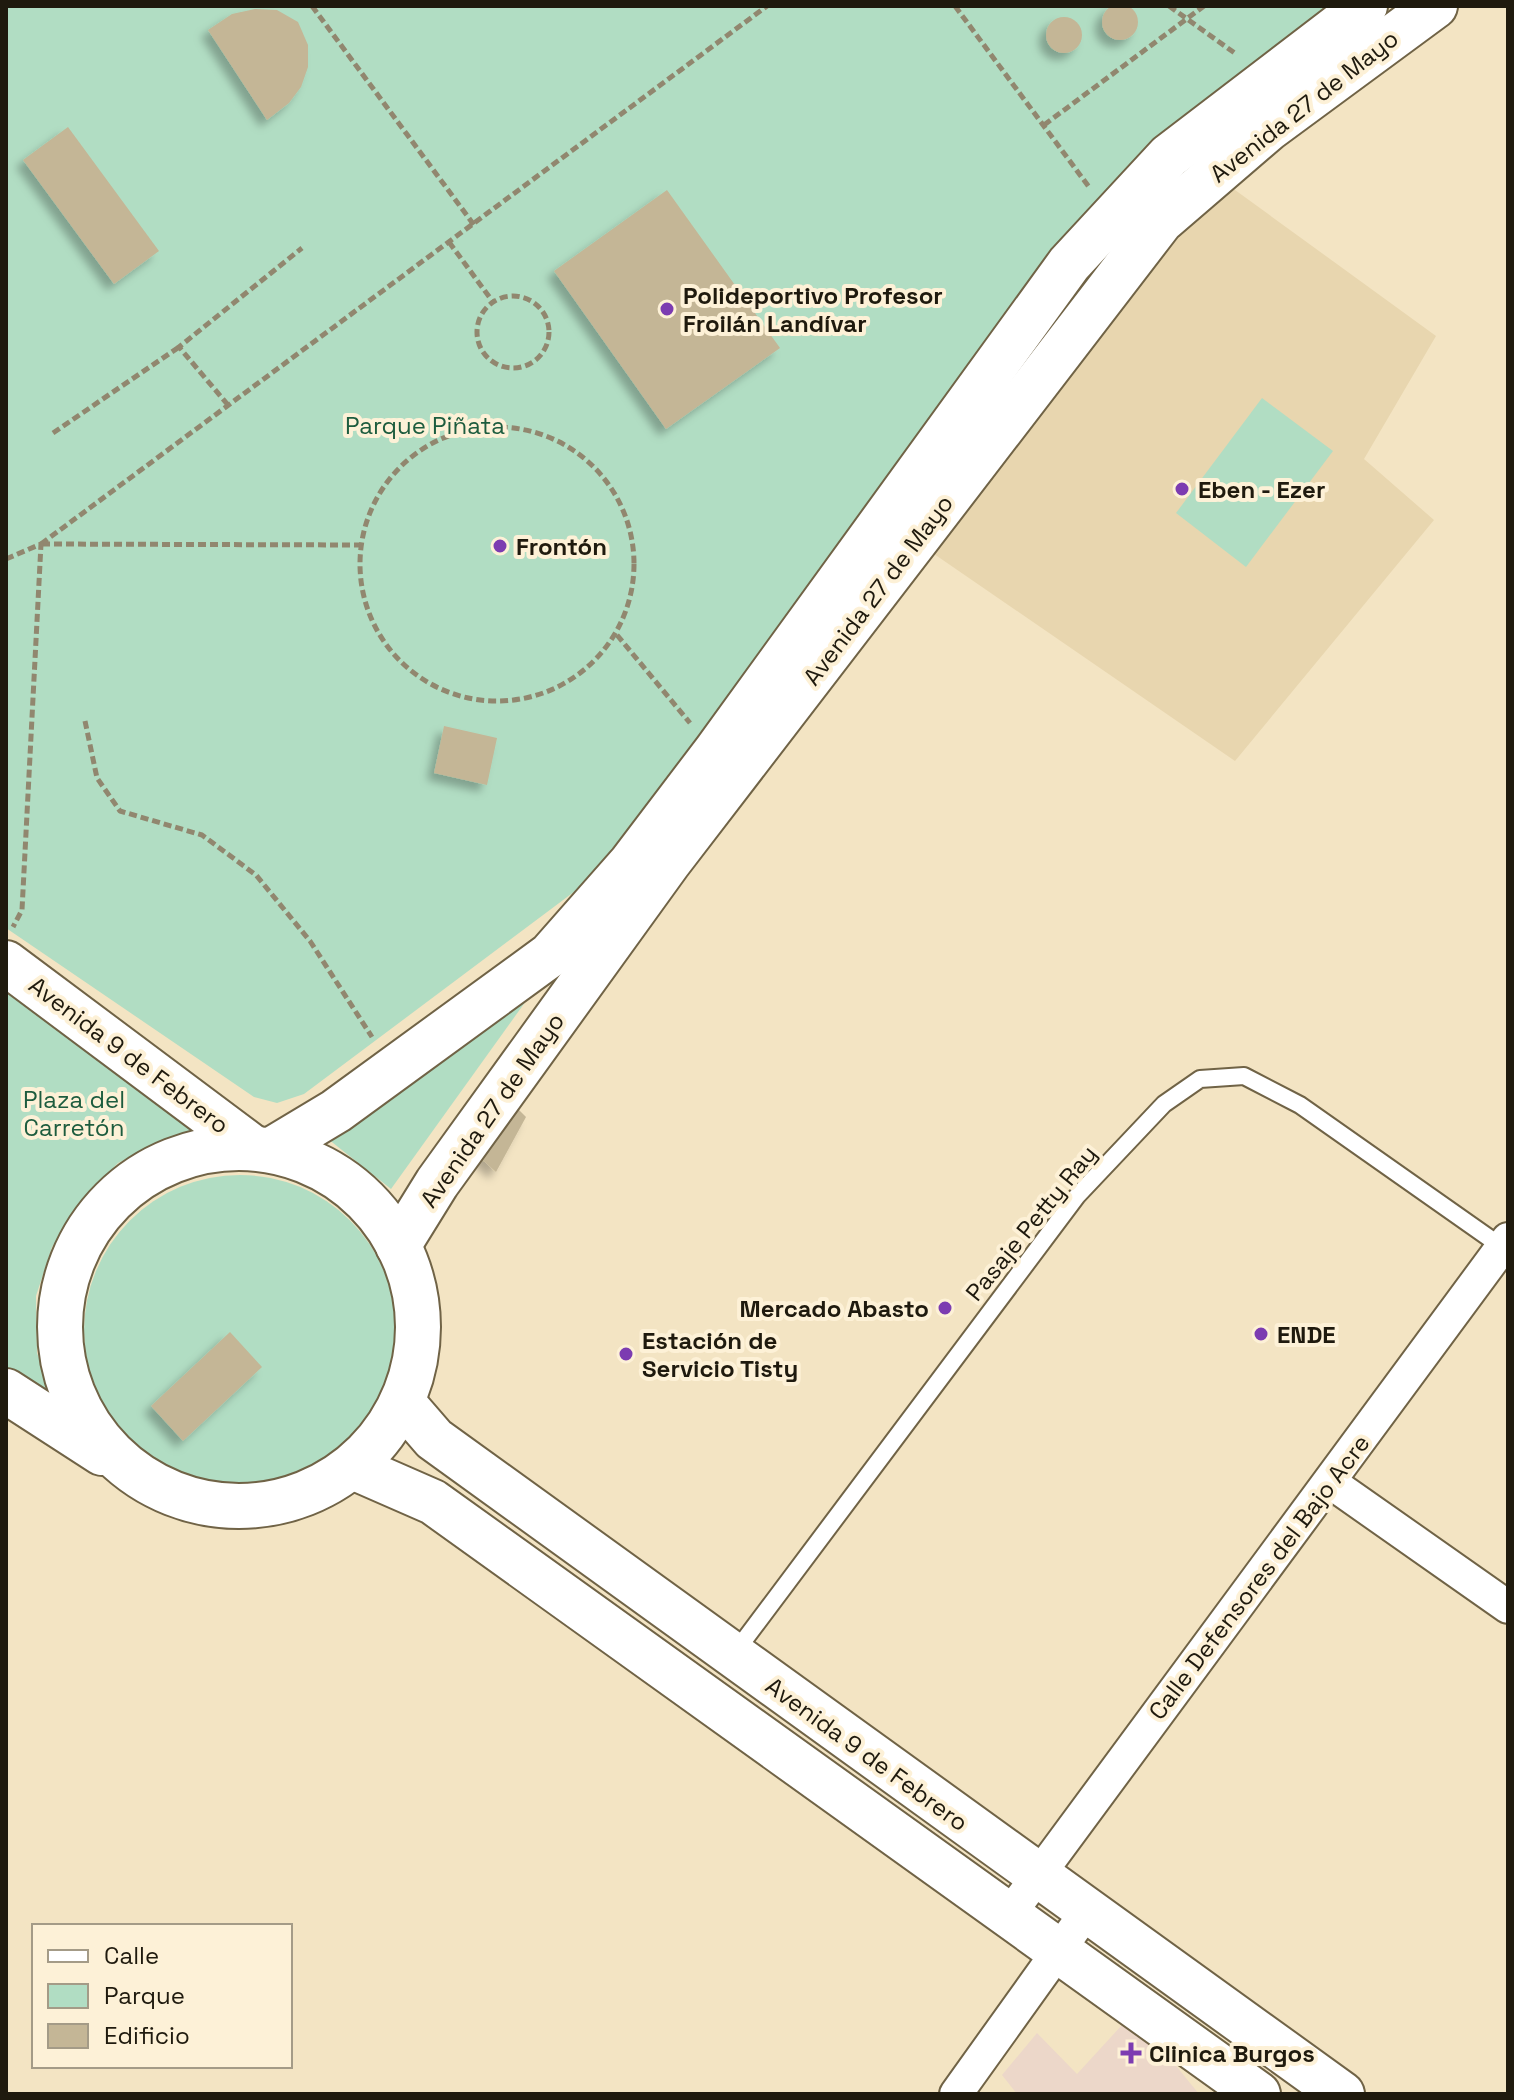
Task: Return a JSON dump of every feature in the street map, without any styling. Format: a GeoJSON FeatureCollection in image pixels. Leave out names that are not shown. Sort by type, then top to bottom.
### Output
{"type":"FeatureCollection","features":[{"type":"Feature","properties":{"kind":"main road","name":"Avenida 27 de Mayo"},"geometry":{"type":"LineString","coordinates":[[262,1149],[336,1111],[550,955],[631,863],[716,751],[1069,264],[1169,156],[1365,6]]}},
{"type":"Feature","properties":{"kind":"main road","name":"Avenida 27 de Mayo"},"geometry":{"type":"LineString","coordinates":[[398,1246],[437,1183],[668,863],[1161,221],[1268,129],[1435,6]]}},
{"type":"Feature","properties":{"kind":"main road","name":"Avenida 9 de Febrero"},"geometry":{"type":"LineString","coordinates":[[6,963],[262,1149]]}},
{"type":"Feature","properties":{"kind":"main road"},"geometry":{"type":"LineString","coordinates":[[6,1391],[124,1467],[166,1493],[214,1507],[263,1507],[311,1493],[353,1467],[381,1437],[402,1402],[414,1363],[417,1324],[412,1283],[398,1246],[381,1218],[358,1194],[332,1174],[303,1159],[262,1149],[202,1151],[154,1168],[114,1197],[83,1237],[64,1284],[59,1334],[68,1384],[90,1429],[124,1467]]}},
{"type":"Feature","properties":{"kind":"main road","name":"Avenida 9 de Febrero"},"geometry":{"type":"LineString","coordinates":[[402,1402],[434,1439],[1342,2094]]}},
{"type":"Feature","properties":{"kind":"main road","name":"Avenida 9 de Febrero"},"geometry":{"type":"LineString","coordinates":[[353,1467],[433,1502],[1258,2094]]}},
{"type":"Feature","properties":{"kind":"street","name":"Calle Defensores del Bajo Acre"},"geometry":{"type":"LineString","coordinates":[[1009,1915],[1505,1243]]}},
{"type":"Feature","properties":{"kind":"street"},"geometry":{"type":"LineString","coordinates":[[1330,1482],[1508,1607]]}},
{"type":"Feature","properties":{"kind":"street"},"geometry":{"type":"LineString","coordinates":[[956,2094],[1087,1911]]}},
{"type":"Feature","properties":{"kind":"lane","name":"Pasaje Petty Ray"},"geometry":{"type":"LineString","coordinates":[[732,1656],[1077,1196],[1164,1104],[1200,1079],[1244,1076],[1300,1105],[1505,1243]]}},
{"type":"Feature","properties":{"kind":"path"},"geometry":{"type":"LineString","coordinates":[[312,6],[474,225]]}},
{"type":"Feature","properties":{"kind":"path"},"geometry":{"type":"LineString","coordinates":[[6,559],[41,544],[767,6]]}},
{"type":"Feature","properties":{"kind":"path"},"geometry":{"type":"LineString","coordinates":[[955,6],[1112,216]]}},
{"type":"Feature","properties":{"kind":"path"},"geometry":{"type":"LineString","coordinates":[[1169,6],[1245,60]]}},
{"type":"Feature","properties":{"kind":"path"},"geometry":{"type":"LineString","coordinates":[[1044,125],[1204,6]]}},
{"type":"Feature","properties":{"kind":"path"},"geometry":{"type":"LineString","coordinates":[[449,242],[493,302]]}},
{"type":"Feature","properties":{"kind":"path"},"geometry":{"type":"LineString","coordinates":[[53,433],[179,347],[302,248]]}},
{"type":"Feature","properties":{"kind":"path"},"geometry":{"type":"LineString","coordinates":[[504,297],[527,299],[545,314],[549,337],[545,348],[529,364],[518,368],[496,363],[486,356],[480,345],[479,321],[493,302],[504,297]]}},
{"type":"Feature","properties":{"kind":"path"},"geometry":{"type":"LineString","coordinates":[[179,347],[228,405]]}},
{"type":"Feature","properties":{"kind":"path"},"geometry":{"type":"LineString","coordinates":[[512,426],[553,437],[589,460],[618,498],[634,542],[633,590],[617,635],[586,671],[545,695],[499,703],[452,696],[410,672],[379,637],[362,592],[360,545],[373,504],[396,469],[430,443],[470,428],[512,426]]}},
{"type":"Feature","properties":{"kind":"path"},"geometry":{"type":"LineString","coordinates":[[41,544],[360,545]]}},
{"type":"Feature","properties":{"kind":"path"},"geometry":{"type":"LineString","coordinates":[[6,928],[11,931],[22,910],[41,544]]}},
{"type":"Feature","properties":{"kind":"path"},"geometry":{"type":"LineString","coordinates":[[617,635],[716,751]]}},
{"type":"Feature","properties":{"kind":"path"},"geometry":{"type":"LineString","coordinates":[[85,721],[97,778],[120,811],[202,835],[256,875],[310,941],[375,1041],[396,1066]]}},
{"type":"Feature","properties":{"kind":"shaded area","name":"Eben - Ezer"},"geometry":{"type":"Polygon","coordinates":[[[1224,182],[1436,336],[1364,459],[1434,520],[1235,761],[921,545],[1160,239],[1224,182]]]}},
{"type":"Feature","properties":{"kind":"shaded area","name":"Clinica Burgos"},"geometry":{"type":"Polygon","coordinates":[[[1133,2013],[1199,2094],[1017,2094],[1002,2075],[1037,2033],[1077,2074],[1133,2013]]]}},
{"type":"Feature","properties":{"kind":"green space","name":"Parque Piñata"},"geometry":{"type":"Polygon","coordinates":[[[6,6],[1343,6],[1136,163],[638,844],[304,1094],[277,1103],[254,1097],[6,928],[6,6]]]}},
{"type":"Feature","properties":{"kind":"green space"},"geometry":{"type":"Polygon","coordinates":[[[1262,398],[1333,451],[1246,567],[1176,513],[1262,398]]]}},
{"type":"Feature","properties":{"kind":"green space"},"geometry":{"type":"Polygon","coordinates":[[[559,955],[391,1189],[318,1131],[559,955]]]}},
{"type":"Feature","properties":{"kind":"green space","name":"Plaza del Carretón"},"geometry":{"type":"Polygon","coordinates":[[[6,985],[216,1127],[160,1143],[118,1163],[85,1197],[52,1247],[36,1296],[37,1353],[59,1408],[6,1372],[6,985]]]}},
{"type":"Feature","properties":{"kind":"green space"},"geometry":{"type":"Polygon","coordinates":[[[225,1175],[255,1175],[285,1181],[314,1193],[351,1220],[370,1244],[384,1271],[393,1300],[396,1331],[393,1362],[384,1391],[370,1418],[351,1442],[314,1469],[285,1481],[255,1487],[225,1487],[195,1481],[166,1469],[141,1452],[119,1430],[102,1405],[90,1376],[84,1346],[84,1316],[90,1286],[102,1257],[119,1232],[141,1210],[166,1193],[195,1181],[225,1175]]]}},
{"type":"Feature","properties":{"kind":"building"},"geometry":{"type":"Polygon","coordinates":[[[1120,4],[1132,10],[1138,22],[1132,34],[1120,40],[1108,34],[1102,22],[1108,10],[1120,4]]]}},
{"type":"Feature","properties":{"kind":"building"},"geometry":{"type":"Polygon","coordinates":[[[255,9],[277,10],[298,22],[308,45],[308,67],[301,87],[289,103],[267,120],[208,30],[232,14],[255,9]]]}},
{"type":"Feature","properties":{"kind":"building"},"geometry":{"type":"Polygon","coordinates":[[[1064,17],[1077,22],[1082,35],[1077,48],[1064,53],[1051,48],[1046,35],[1051,22],[1064,17]]]}},
{"type":"Feature","properties":{"kind":"building"},"geometry":{"type":"Polygon","coordinates":[[[68,127],[159,251],[114,284],[23,160],[68,127]]]}},
{"type":"Feature","properties":{"kind":"building","name":"Polideportivo Profesor Froilán Landívar"},"geometry":{"type":"Polygon","coordinates":[[[667,190],[780,348],[666,429],[554,271],[667,190]]]}},
{"type":"Feature","properties":{"kind":"building"},"geometry":{"type":"Polygon","coordinates":[[[444,726],[497,738],[487,785],[434,773],[444,726]]]}},
{"type":"Feature","properties":{"kind":"building"},"geometry":{"type":"Polygon","coordinates":[[[512,1103],[526,1117],[496,1172],[475,1153],[512,1103]]]}},
{"type":"Feature","properties":{"kind":"building"},"geometry":{"type":"Polygon","coordinates":[[[230,1332],[262,1367],[183,1441],[151,1406],[230,1332]]]}},
{"type":"Feature","properties":{"kind":"place","name":"Polideportivo Profesor Froilán Landívar"},"geometry":{"type":"Point","coordinates":[667,309]}},
{"type":"Feature","properties":{"kind":"place","name":"Eben - Ezer"},"geometry":{"type":"Point","coordinates":[1182,489]}},
{"type":"Feature","properties":{"kind":"place","name":"Frontón"},"geometry":{"type":"Point","coordinates":[500,546]}},
{"type":"Feature","properties":{"kind":"place","name":"Mercado Abasto"},"geometry":{"type":"Point","coordinates":[945,1308]}},
{"type":"Feature","properties":{"kind":"place","name":"ENDE"},"geometry":{"type":"Point","coordinates":[1261,1334]}},
{"type":"Feature","properties":{"kind":"place","name":"Estación de Servicio Tisty"},"geometry":{"type":"Point","coordinates":[626,1354]}},
{"type":"Feature","properties":{"kind":"place","name":"Clinica Burgos"},"geometry":{"type":"Point","coordinates":[1131,2053]}}]}
